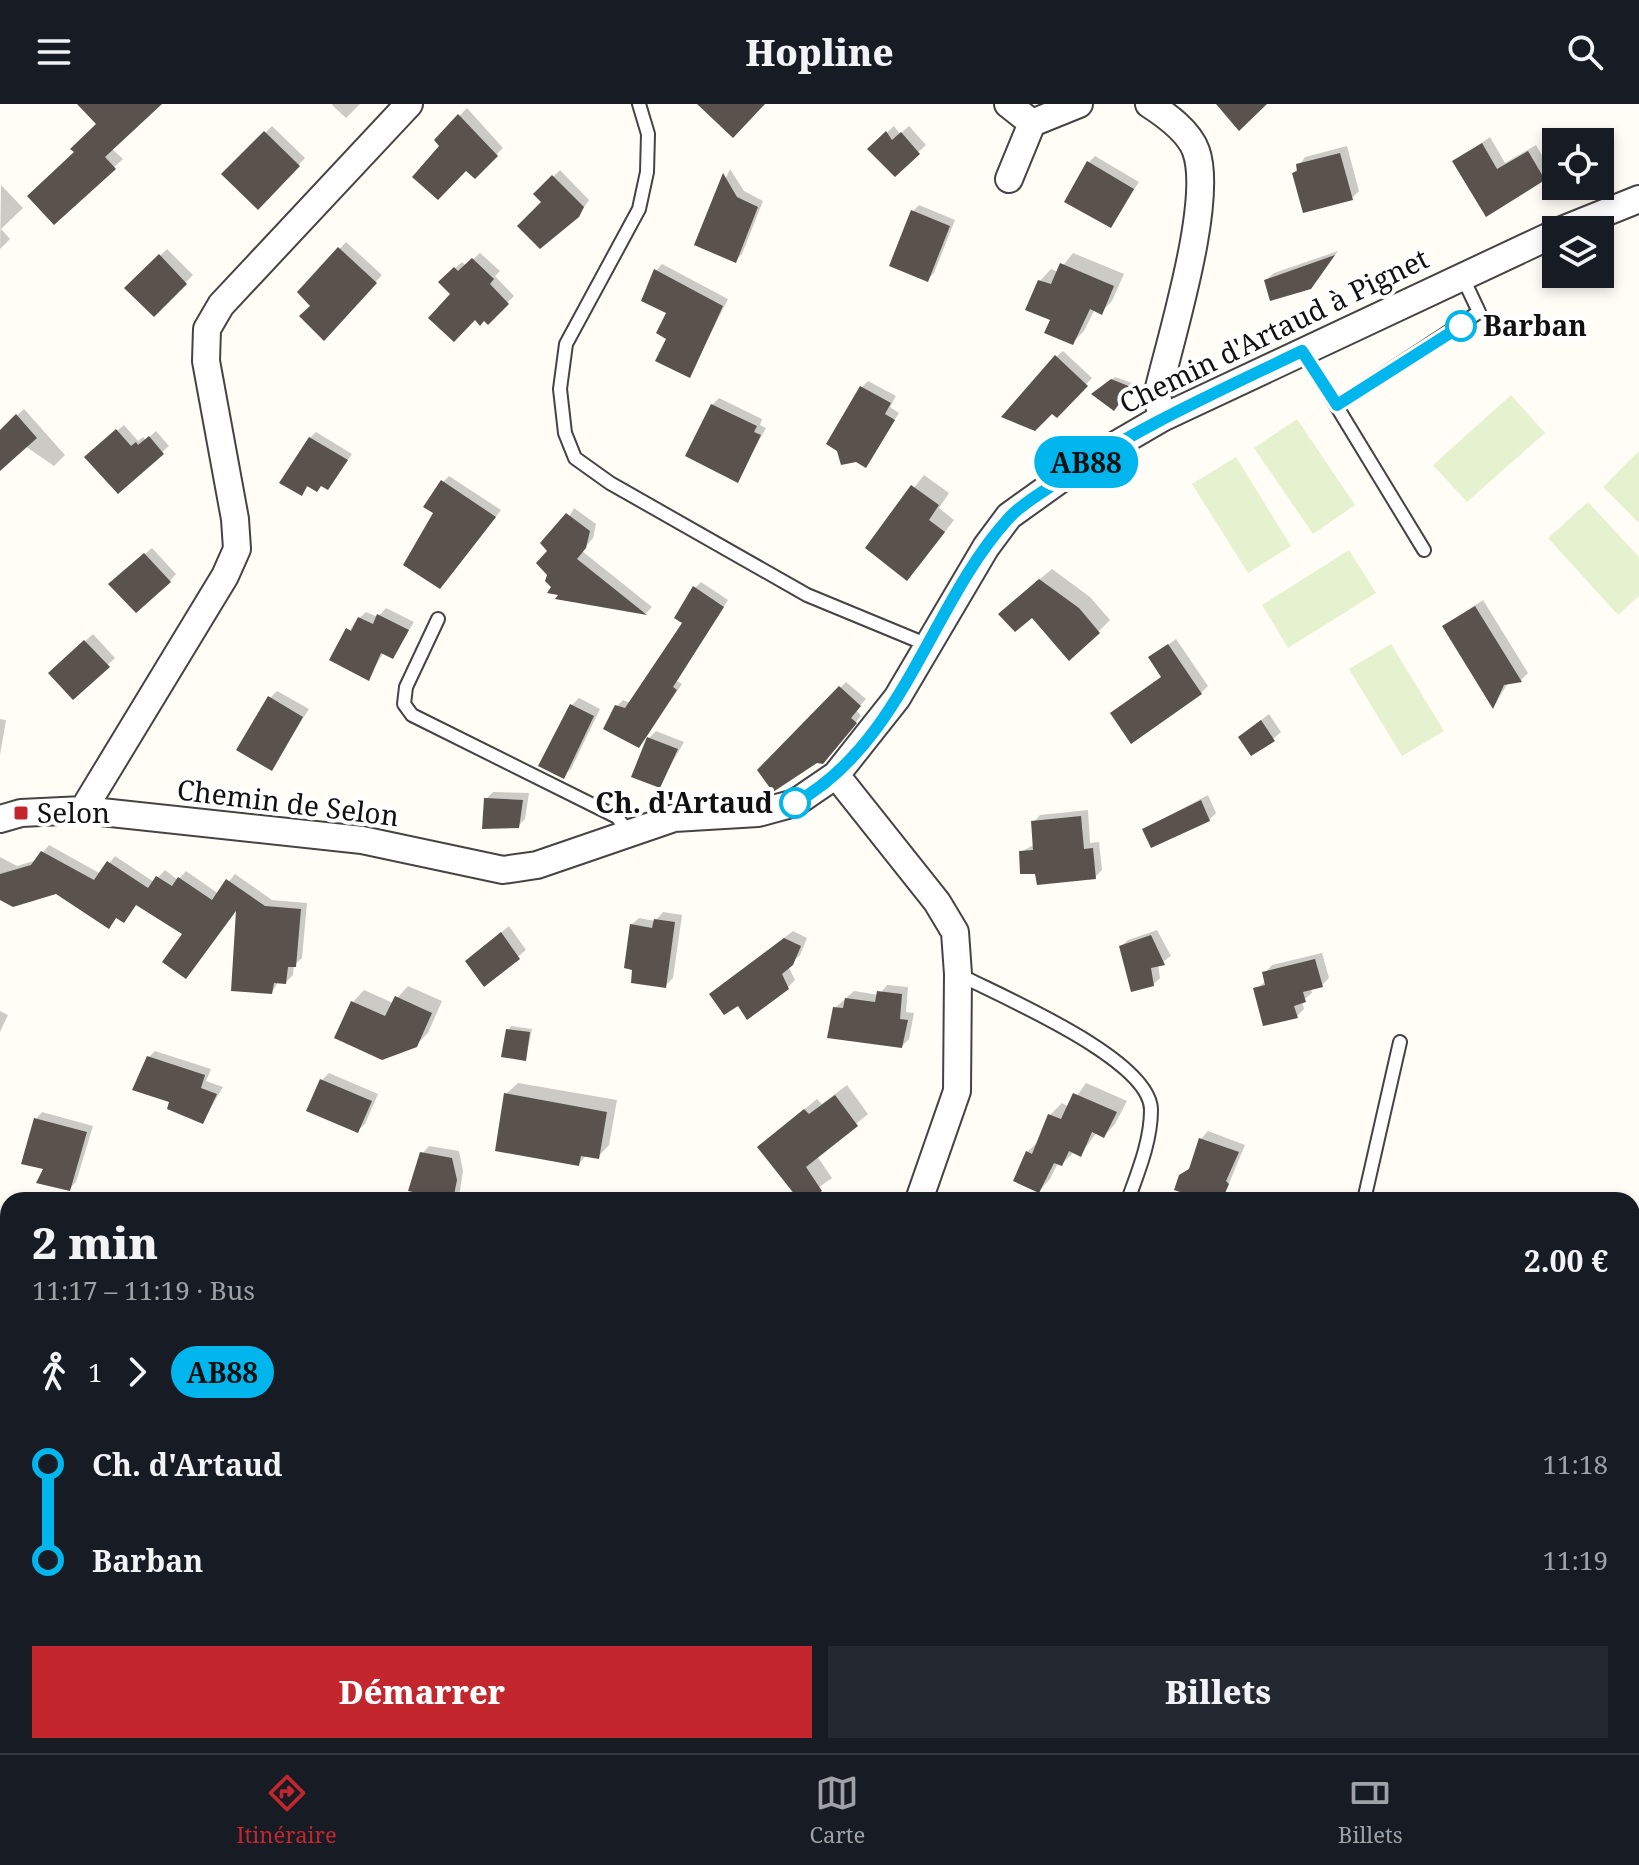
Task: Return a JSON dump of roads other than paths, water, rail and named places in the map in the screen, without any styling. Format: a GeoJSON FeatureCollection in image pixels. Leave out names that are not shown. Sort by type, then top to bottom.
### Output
{"type":"FeatureCollection","features":[{"type":"Feature","properties":{"kind":"street"},"geometry":{"type":"LineString","coordinates":[[83,810],[225,576],[237,549],[235,519],[206,361],[207,329],[221,305],[409,104]]}},
{"type":"Feature","properties":{"kind":"street"},"geometry":{"type":"LineString","coordinates":[[1008,104],[1032,123]]}},
{"type":"Feature","properties":{"kind":"street"},"geometry":{"type":"LineString","coordinates":[[1009,179],[1032,123],[1079,104]]}},
{"type":"Feature","properties":{"kind":"street"},"geometry":{"type":"LineString","coordinates":[[1149,104],[1169,117],[1196,149],[1203,190],[1157,396],[1162,418]]}},
{"type":"Feature","properties":{"kind":"street"},"geometry":{"type":"LineString","coordinates":[[1597,216],[1639,199]]}},
{"type":"Feature","properties":{"kind":"street","name":"Chemin d'Artaud à Pignet"},"geometry":{"type":"LineString","coordinates":[[836,775],[897,698],[986,547],[1009,516],[1076,468],[1162,418],[1461,274],[1542,239]]}},
{"type":"Feature","properties":{"kind":"street"},"geometry":{"type":"LineString","coordinates":[[836,775],[937,902],[955,932],[958,974],[957,1091],[922,1192]]}},
{"type":"Feature","properties":{"kind":"street","name":"Chemin de Selon"},"geometry":{"type":"LineString","coordinates":[[0,819],[21,813],[83,810],[362,840],[503,870],[537,865],[674,818],[758,813],[795,803],[836,775]]}},
{"type":"Feature","properties":{"kind":"lane"},"geometry":{"type":"LineString","coordinates":[[639,104],[648,134],[647,172],[639,209],[566,344],[560,389],[565,433],[575,458],[610,483],[807,595],[928,645]]}},
{"type":"Feature","properties":{"kind":"lane"},"geometry":{"type":"LineString","coordinates":[[1337,405],[1479,312],[1461,274]]}},
{"type":"Feature","properties":{"kind":"lane"},"geometry":{"type":"LineString","coordinates":[[1302,351],[1424,550]]}},
{"type":"Feature","properties":{"kind":"lane"},"geometry":{"type":"LineString","coordinates":[[438,619],[406,687],[404,704],[412,715],[617,817],[629,833]]}},
{"type":"Feature","properties":{"kind":"lane"},"geometry":{"type":"LineString","coordinates":[[958,974],[1101,1049],[1139,1082],[1152,1107],[1145,1153],[1131,1192]]}},
{"type":"Feature","properties":{"kind":"lane"},"geometry":{"type":"LineString","coordinates":[[1366,1192],[1400,1042]]}},
{"type":"Feature","properties":{"kind":"place","name":"Barban"},"geometry":{"type":"Point","coordinates":[1461,326]}},
{"type":"Feature","properties":{"kind":"place","name":"Ch. d'Artaud"},"geometry":{"type":"Point","coordinates":[795,803]}},
{"type":"Feature","properties":{"kind":"place","name":"Selon"},"geometry":{"type":"Point","coordinates":[21,813]}}]}
